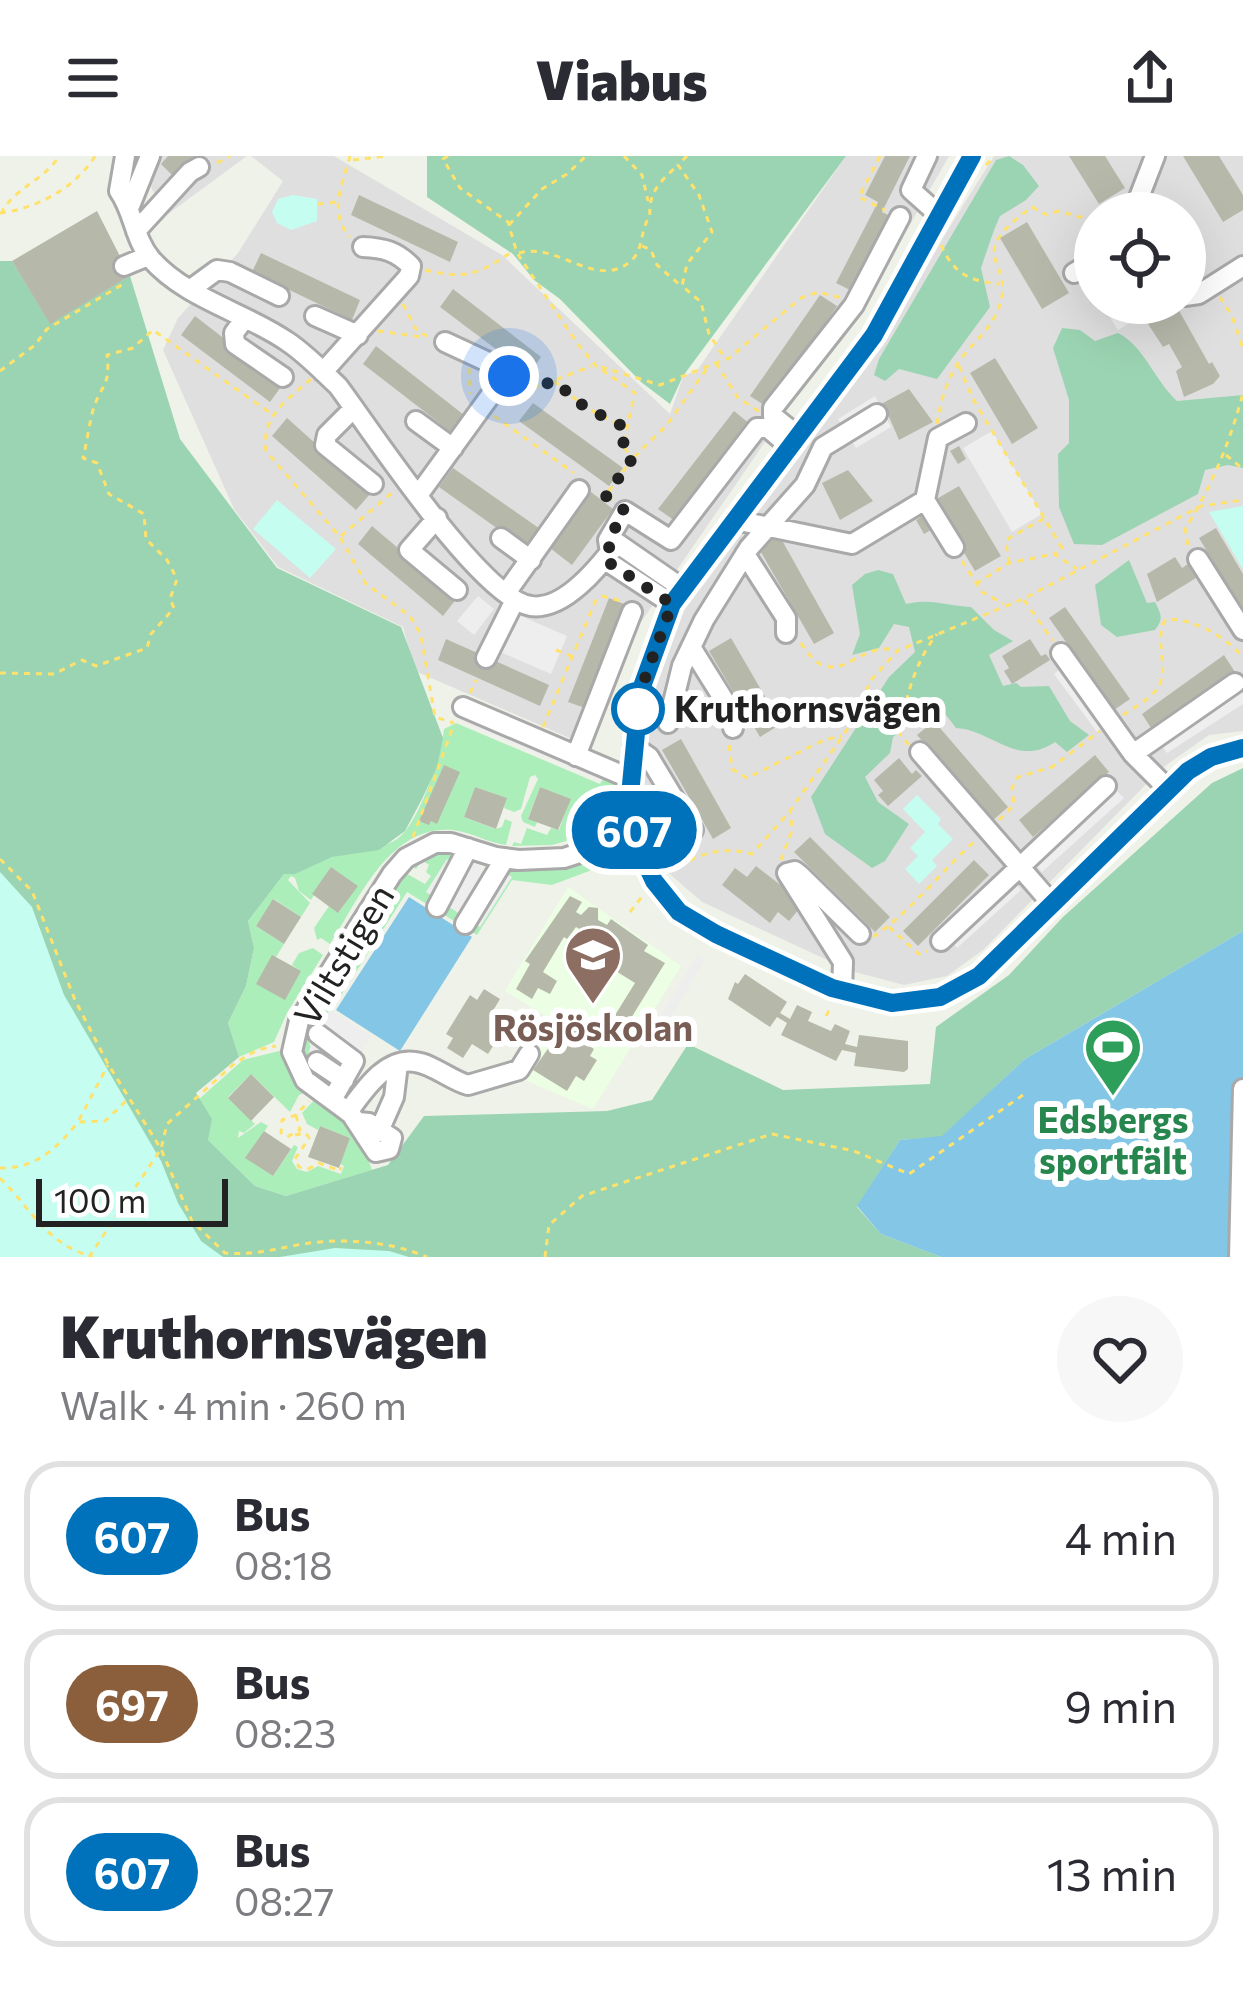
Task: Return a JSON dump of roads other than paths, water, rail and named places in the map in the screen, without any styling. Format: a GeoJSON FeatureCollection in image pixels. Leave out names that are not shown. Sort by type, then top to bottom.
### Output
{"type":"FeatureCollection","features":[{"type":"Feature","properties":{"kind":"street"},"geometry":{"type":"LineString","coordinates":[[125,156],[119,191],[130,206],[136,260],[287,341],[322,371],[485,577],[530,606],[554,604],[607,557],[608,540],[625,511],[671,540],[757,428],[768,428],[794,441]]}},
{"type":"Feature","properties":{"kind":"street"},"geometry":{"type":"LineString","coordinates":[[130,206],[150,156]]}},
{"type":"Feature","properties":{"kind":"street"},"geometry":{"type":"LineString","coordinates":[[927,156],[911,190],[939,215]]}},
{"type":"Feature","properties":{"kind":"street"},"geometry":{"type":"LineString","coordinates":[[972,156],[880,324],[677,596],[654,647],[640,692],[629,778],[635,835],[654,881],[679,912],[716,934],[842,991],[892,1003],[940,997],[979,976],[1168,789],[1211,757],[1243,748]]}},
{"type":"Feature","properties":{"kind":"street"},"geometry":{"type":"LineString","coordinates":[[1141,192],[1155,156]]}},
{"type":"Feature","properties":{"kind":"street"},"geometry":{"type":"LineString","coordinates":[[136,232],[199,167]]}},
{"type":"Feature","properties":{"kind":"street"},"geometry":{"type":"LineString","coordinates":[[794,441],[773,416],[773,408],[854,304],[900,217]]}},
{"type":"Feature","properties":{"kind":"street"},"geometry":{"type":"LineString","coordinates":[[322,371],[397,291],[411,266],[385,248],[356,242]]}},
{"type":"Feature","properties":{"kind":"street"},"geometry":{"type":"LineString","coordinates":[[1206,290],[1243,266]]}},
{"type":"Feature","properties":{"kind":"street"},"geometry":{"type":"LineString","coordinates":[[191,290],[217,270],[279,296]]}},
{"type":"Feature","properties":{"kind":"street"},"geometry":{"type":"LineString","coordinates":[[854,304],[880,324]]}},
{"type":"Feature","properties":{"kind":"street"},"geometry":{"type":"LineString","coordinates":[[315,316],[361,332]]}},
{"type":"Feature","properties":{"kind":"street"},"geometry":{"type":"LineString","coordinates":[[245,318],[234,332],[235,344],[280,385]]}},
{"type":"Feature","properties":{"kind":"street"},"geometry":{"type":"LineString","coordinates":[[414,488],[453,448],[499,376],[488,362],[435,339]]}},
{"type":"Feature","properties":{"kind":"street"},"geometry":{"type":"LineString","coordinates":[[354,408],[326,435],[325,445],[373,484]]}},
{"type":"Feature","properties":{"kind":"street"},"geometry":{"type":"LineString","coordinates":[[668,723],[688,653],[745,554],[806,485],[823,447],[878,414]]}},
{"type":"Feature","properties":{"kind":"street"},"geometry":{"type":"LineString","coordinates":[[416,421],[453,448]]}},
{"type":"Feature","properties":{"kind":"street"},"geometry":{"type":"LineString","coordinates":[[954,547],[925,500],[938,438],[966,423]]}},
{"type":"Feature","properties":{"kind":"street"},"geometry":{"type":"LineString","coordinates":[[486,658],[510,597],[579,490]]}},
{"type":"Feature","properties":{"kind":"street"},"geometry":{"type":"LineString","coordinates":[[735,520],[852,544],[925,500]]}},
{"type":"Feature","properties":{"kind":"street"},"geometry":{"type":"LineString","coordinates":[[437,518],[412,544],[410,553],[458,590]]}},
{"type":"Feature","properties":{"kind":"street"},"geometry":{"type":"LineString","coordinates":[[501,538],[531,560]]}},
{"type":"Feature","properties":{"kind":"street"},"geometry":{"type":"LineString","coordinates":[[745,554],[786,618],[786,633]]}},
{"type":"Feature","properties":{"kind":"street"},"geometry":{"type":"LineString","coordinates":[[607,557],[677,596]]}},
{"type":"Feature","properties":{"kind":"street"},"geometry":{"type":"LineString","coordinates":[[1198,560],[1243,630]]}},
{"type":"Feature","properties":{"kind":"street"},"geometry":{"type":"LineString","coordinates":[[576,755],[632,612]]}},
{"type":"Feature","properties":{"kind":"street"},"geometry":{"type":"LineString","coordinates":[[1055,645],[1133,754],[1168,789]]}},
{"type":"Feature","properties":{"kind":"street"},"geometry":{"type":"LineString","coordinates":[[654,647],[688,653],[734,716],[733,728]]}},
{"type":"Feature","properties":{"kind":"street"},"geometry":{"type":"LineString","coordinates":[[1133,754],[1235,683]]}},
{"type":"Feature","properties":{"kind":"street"},"geometry":{"type":"LineString","coordinates":[[458,716],[538,740],[629,778]]}},
{"type":"Feature","properties":{"kind":"street"},"geometry":{"type":"LineString","coordinates":[[632,746],[649,757],[694,830],[644,859]]}},
{"type":"Feature","properties":{"kind":"street"},"geometry":{"type":"LineString","coordinates":[[920,752],[1052,904]]}},
{"type":"Feature","properties":{"kind":"street"},"geometry":{"type":"LineString","coordinates":[[941,941],[1106,786]]}},
{"type":"Feature","properties":{"kind":"street","name":"Viltstigen"},"geometry":{"type":"LineString","coordinates":[[339,1107],[305,1080],[292,1052],[294,1035],[406,858],[435,843],[505,858],[564,858],[635,835]]}},
{"type":"Feature","properties":{"kind":"street"},"geometry":{"type":"LineString","coordinates":[[437,908],[468,848]]}},
{"type":"Feature","properties":{"kind":"street"},"geometry":{"type":"LineString","coordinates":[[465,924],[505,858]]}},
{"type":"Feature","properties":{"kind":"street"},"geometry":{"type":"LineString","coordinates":[[842,991],[843,962],[786,876],[789,871],[800,875],[860,934]]}},
{"type":"Feature","properties":{"kind":"street"},"geometry":{"type":"LineString","coordinates":[[318,1034],[353,1059],[339,1107],[376,1152],[389,1149],[392,1138],[380,1129],[390,1112],[398,1064]]}},
{"type":"Feature","properties":{"kind":"street"},"geometry":{"type":"LineString","coordinates":[[339,1107],[398,1064],[417,1062],[468,1085],[519,1070],[529,1054]]}},
{"type":"Feature","properties":{"kind":"street"},"geometry":{"type":"LineString","coordinates":[[316,1062],[344,1080]]}},
{"type":"Feature","properties":{"kind":"street"},"geometry":{"type":"LineString","coordinates":[[1239,1257],[1243,1089]]}},
{"type":"Feature","properties":{"kind":"place","name":"Kruthornsvägen"},"geometry":{"type":"Point","coordinates":[638,709]}},
{"type":"Feature","properties":{"kind":"place","name":"Rösjöskolan"},"geometry":{"type":"Point","coordinates":[593,1006]}},
{"type":"Feature","properties":{"kind":"place","name":"Edsbergs sportfält"},"geometry":{"type":"Point","coordinates":[1113,1098]}}]}
